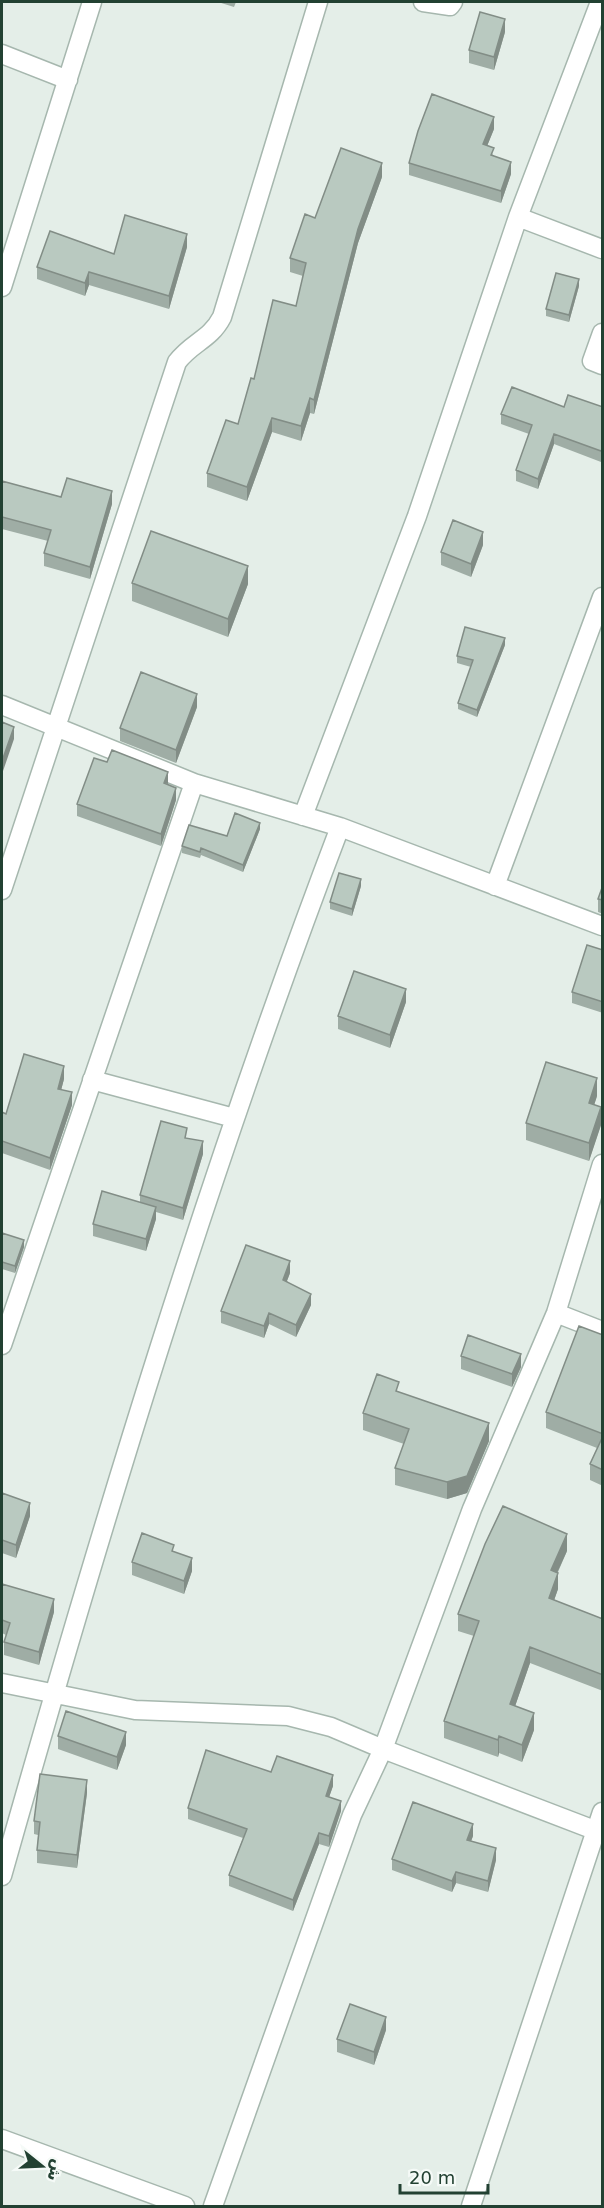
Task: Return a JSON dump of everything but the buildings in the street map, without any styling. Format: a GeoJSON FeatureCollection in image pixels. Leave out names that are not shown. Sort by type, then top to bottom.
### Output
{"type":"FeatureCollection","features":[{"type":"Feature","properties":{"kind":"street"},"geometry":{"type":"LineString","coordinates":[[3,277],[92,2]]}},
{"type":"Feature","properties":{"kind":"street"},"geometry":{"type":"LineString","coordinates":[[2,889],[177,362],[190,348],[211,334],[222,316],[318,2]]}},
{"type":"Feature","properties":{"kind":"street"},"geometry":{"type":"LineString","coordinates":[[423,2],[444,6],[450,6],[453,2]]}},
{"type":"Feature","properties":{"kind":"street"},"geometry":{"type":"LineString","coordinates":[[303,816],[417,516],[518,217],[600,2]]}},
{"type":"Feature","properties":{"kind":"street"},"geometry":{"type":"LineString","coordinates":[[2,54],[68,80]]}},
{"type":"Feature","properties":{"kind":"street"},"geometry":{"type":"LineString","coordinates":[[518,217],[603,249]]}},
{"type":"Feature","properties":{"kind":"street"},"geometry":{"type":"LineString","coordinates":[[603,333],[592,361],[603,364]]}},
{"type":"Feature","properties":{"kind":"street"},"geometry":{"type":"LineString","coordinates":[[495,886],[603,597]]}},
{"type":"Feature","properties":{"kind":"street"},"geometry":{"type":"LineString","coordinates":[[2,705],[194,783],[340,827],[603,926]]}},
{"type":"Feature","properties":{"kind":"street"},"geometry":{"type":"LineString","coordinates":[[2,1345],[194,783]]}},
{"type":"Feature","properties":{"kind":"street"},"geometry":{"type":"LineString","coordinates":[[2,1876],[52,1695],[154,1360],[234,1118],[340,827]]}},
{"type":"Feature","properties":{"kind":"street"},"geometry":{"type":"LineString","coordinates":[[93,1080],[234,1118]]}},
{"type":"Feature","properties":{"kind":"street"},"geometry":{"type":"LineString","coordinates":[[213,2206],[352,1815],[383,1749],[472,1509],[556,1313],[603,1164]]}},
{"type":"Feature","properties":{"kind":"street"},"geometry":{"type":"LineString","coordinates":[[556,1313],[603,1331]]}},
{"type":"Feature","properties":{"kind":"street"},"geometry":{"type":"LineString","coordinates":[[2,1683],[52,1695],[135,1710],[288,1716],[331,1727],[600,1831]]}},
{"type":"Feature","properties":{"kind":"street"},"geometry":{"type":"LineString","coordinates":[[471,2206],[600,1831],[603,1812]]}},
{"type":"Feature","properties":{"kind":"street"},"geometry":{"type":"LineString","coordinates":[[2,2139],[185,2206]]}}]}
